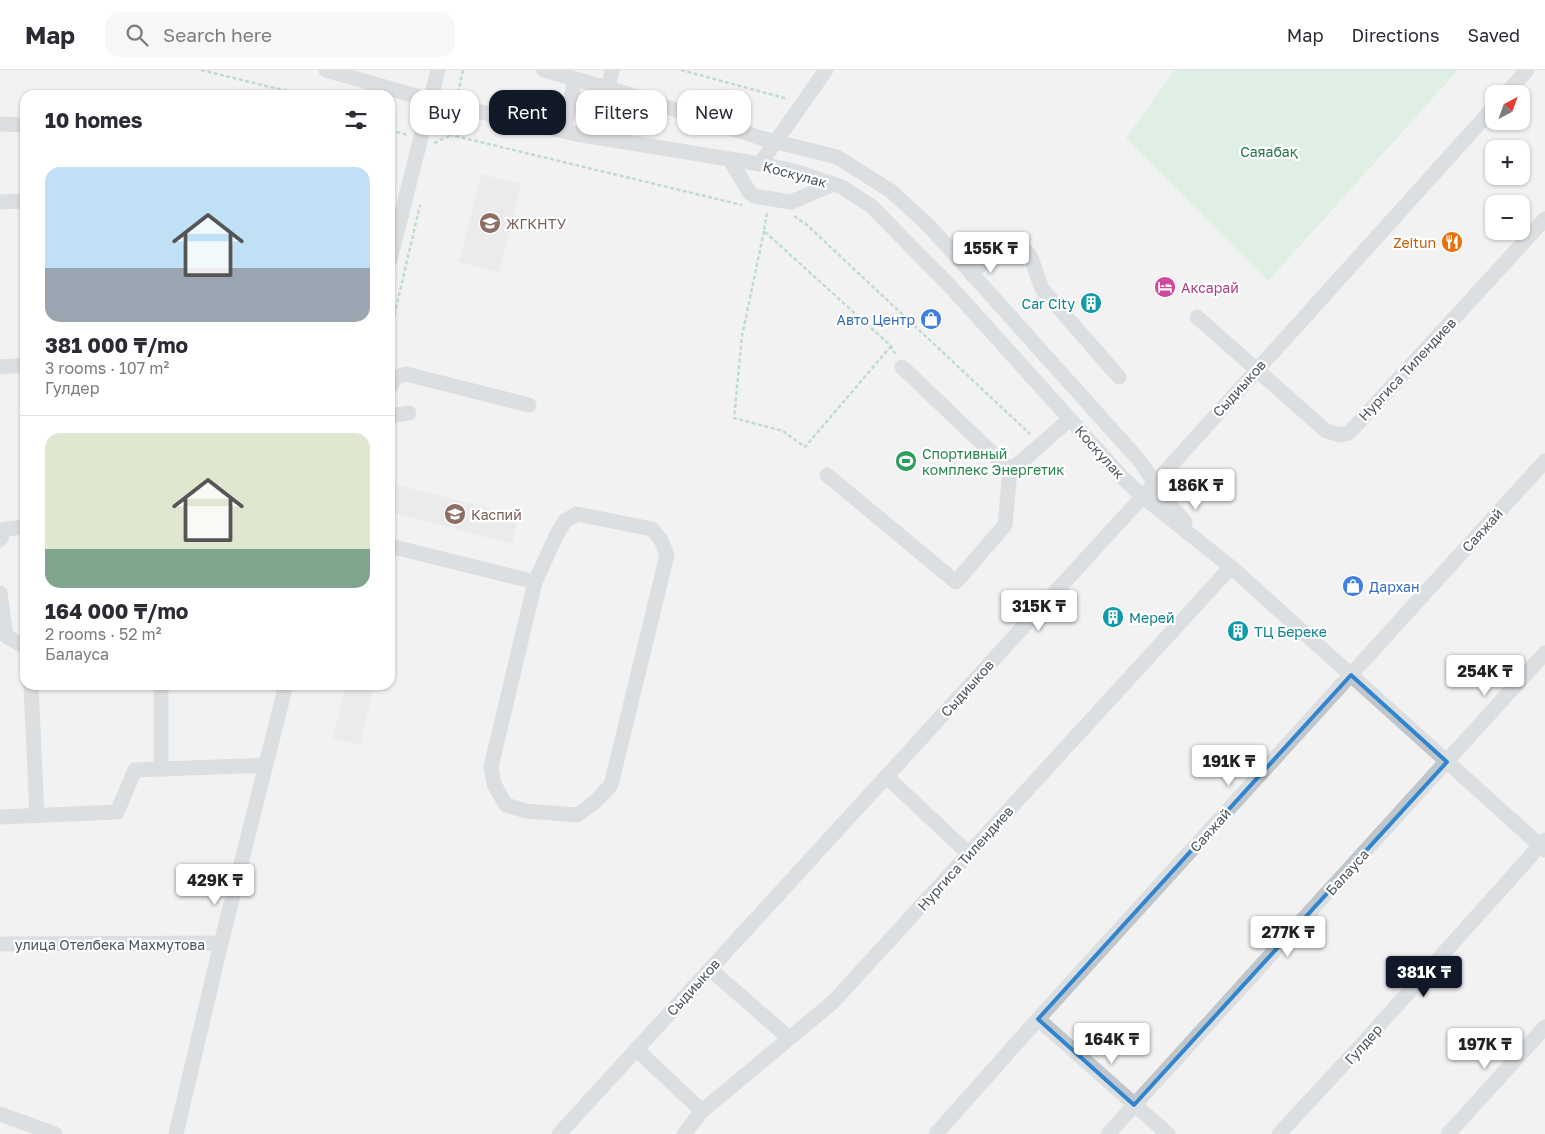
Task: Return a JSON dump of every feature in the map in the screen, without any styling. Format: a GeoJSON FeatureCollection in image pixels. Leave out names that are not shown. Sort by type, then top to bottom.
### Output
{"type":"FeatureCollection","features":[{"type":"Feature","properties":{"kind":"street","name":"Коскулак"},"geometry":{"type":"LineString","coordinates":[[326,70],[410,94]]}},
{"type":"Feature","properties":{"kind":"street"},"geometry":{"type":"LineString","coordinates":[[433,90],[438,70]]}},
{"type":"Feature","properties":{"kind":"street","name":"Коскулак"},"geometry":{"type":"LineString","coordinates":[[544,70],[608,88],[776,141],[837,157],[891,191],[929,226],[1139,460],[1181,518],[1218,556]]}},
{"type":"Feature","properties":{"kind":"street"},"geometry":{"type":"LineString","coordinates":[[608,88],[612,70]]}},
{"type":"Feature","properties":{"kind":"street"},"geometry":{"type":"LineString","coordinates":[[760,164],[826,70]]}},
{"type":"Feature","properties":{"kind":"street"},"geometry":{"type":"LineString","coordinates":[[1514,85],[1527,70]]}},
{"type":"Feature","properties":{"kind":"street"},"geometry":{"type":"LineString","coordinates":[[566,122],[575,79]]}},
{"type":"Feature","properties":{"kind":"street","name":"Сыдиыков"},"geometry":{"type":"LineString","coordinates":[[559,1134],[1156,482],[1485,117]]}},
{"type":"Feature","properties":{"kind":"street"},"geometry":{"type":"LineString","coordinates":[[0,124],[20,125]]}},
{"type":"Feature","properties":{"kind":"street","name":"Коскулак"},"geometry":{"type":"LineString","coordinates":[[566,131],[760,164],[795,172],[842,187],[872,206],[949,285],[1123,478],[1142,496],[1218,556]]}},
{"type":"Feature","properties":{"kind":"street"},"geometry":{"type":"LineString","coordinates":[[395,240],[421,135]]}},
{"type":"Feature","properties":{"kind":"street"},"geometry":{"type":"LineString","coordinates":[[730,160],[750,193],[754,196],[791,202],[833,184]]}},
{"type":"Feature","properties":{"kind":"street"},"geometry":{"type":"LineString","coordinates":[[0,202],[20,201]]}},
{"type":"Feature","properties":{"kind":"street","name":"Нургиса Тилендиев"},"geometry":{"type":"LineString","coordinates":[[1197,317],[1326,431],[1340,435],[1349,432],[1545,219]]}},
{"type":"Feature","properties":{"kind":"street"},"geometry":{"type":"LineString","coordinates":[[971,274],[1005,243],[1019,245],[1030,255],[1042,289],[1119,377]]}},
{"type":"Feature","properties":{"kind":"street"},"geometry":{"type":"LineString","coordinates":[[0,366],[20,365]]}},
{"type":"Feature","properties":{"kind":"street"},"geometry":{"type":"LineString","coordinates":[[902,367],[1010,470]]}},
{"type":"Feature","properties":{"kind":"street"},"geometry":{"type":"LineString","coordinates":[[395,380],[398,376],[406,374],[528,405]]}},
{"type":"Feature","properties":{"kind":"street"},"geometry":{"type":"LineString","coordinates":[[395,415],[409,413]]}},
{"type":"Feature","properties":{"kind":"street"},"geometry":{"type":"LineString","coordinates":[[1010,470],[1022,462],[1070,419]]}},
{"type":"Feature","properties":{"kind":"street","name":"Саяжай"},"geometry":{"type":"LineString","coordinates":[[936,1134],[1038,1019],[1545,461]]}},
{"type":"Feature","properties":{"kind":"street"},"geometry":{"type":"LineString","coordinates":[[827,475],[956,582],[1005,525],[1010,470]]}},
{"type":"Feature","properties":{"kind":"street"},"geometry":{"type":"LineString","coordinates":[[578,514],[652,529],[661,540],[667,555],[611,785],[595,802],[577,814],[526,811],[506,805],[494,784],[491,767],[535,582],[565,521],[578,514]]}},
{"type":"Feature","properties":{"kind":"street"},"geometry":{"type":"LineString","coordinates":[[0,540],[5,529],[20,528]]}},
{"type":"Feature","properties":{"kind":"street"},"geometry":{"type":"LineString","coordinates":[[395,547],[535,582]]}},
{"type":"Feature","properties":{"kind":"street"},"geometry":{"type":"LineString","coordinates":[[1218,556],[1447,762],[1543,845]]}},
{"type":"Feature","properties":{"kind":"street","name":"Нургиса Тилендиев"},"geometry":{"type":"LineString","coordinates":[[684,1134],[702,1111],[834,1002],[1230,566]]}},
{"type":"Feature","properties":{"kind":"street"},"geometry":{"type":"LineString","coordinates":[[0,593],[6,636],[20,644]]}},
{"type":"Feature","properties":{"kind":"street","name":"Балауса"},"geometry":{"type":"LineString","coordinates":[[1108,1134],[1545,653]]}},
{"type":"Feature","properties":{"kind":"street"},"geometry":{"type":"LineString","coordinates":[[30,690],[37,816]]}},
{"type":"Feature","properties":{"kind":"street"},"geometry":{"type":"LineString","coordinates":[[161,690],[161,769]]}},
{"type":"Feature","properties":{"kind":"street"},"geometry":{"type":"LineString","coordinates":[[176,1134],[221,943],[285,690]]}},
{"type":"Feature","properties":{"kind":"street"},"geometry":{"type":"LineString","coordinates":[[0,817],[117,812],[135,770],[266,765]]}},
{"type":"Feature","properties":{"kind":"street"},"geometry":{"type":"LineString","coordinates":[[886,776],[969,854]]}},
{"type":"Feature","properties":{"kind":"street","name":"Гулдер"},"geometry":{"type":"LineString","coordinates":[[1279,1134],[1543,845]]}},
{"type":"Feature","properties":{"kind":"street","name":"улица Отелбека Махмутова"},"geometry":{"type":"LineString","coordinates":[[0,944],[221,943]]}},
{"type":"Feature","properties":{"kind":"street"},"geometry":{"type":"LineString","coordinates":[[710,969],[789,1038]]}},
{"type":"Feature","properties":{"kind":"street"},"geometry":{"type":"LineString","coordinates":[[1038,1019],[1168,1134]]}},
{"type":"Feature","properties":{"kind":"street"},"geometry":{"type":"LineString","coordinates":[[1448,1134],[1545,1027]]}},
{"type":"Feature","properties":{"kind":"street"},"geometry":{"type":"LineString","coordinates":[[636,1049],[702,1111]]}},
{"type":"Feature","properties":{"kind":"street"},"geometry":{"type":"LineString","coordinates":[[0,1114],[55,1134]]}},
{"type":"Feature","properties":{"kind":"path"},"geometry":{"type":"LineString","coordinates":[[201,70],[283,90]]}},
{"type":"Feature","properties":{"kind":"path"},"geometry":{"type":"LineString","coordinates":[[459,90],[463,70]]}},
{"type":"Feature","properties":{"kind":"path"},"geometry":{"type":"LineString","coordinates":[[681,70],[802,103]]}},
{"type":"Feature","properties":{"kind":"path"},"geometry":{"type":"LineString","coordinates":[[451,135],[750,207]]}},
{"type":"Feature","properties":{"kind":"path"},"geometry":{"type":"LineString","coordinates":[[395,312],[421,200]]}},
{"type":"Feature","properties":{"kind":"path"},"geometry":{"type":"LineString","coordinates":[[767,210],[742,336],[734,418],[783,431],[805,447],[891,346]]}},
{"type":"Feature","properties":{"kind":"path"},"geometry":{"type":"LineString","coordinates":[[794,216],[807,225],[1041,445]]}},
{"type":"Feature","properties":{"kind":"path"},"geometry":{"type":"LineString","coordinates":[[764,231],[891,346],[902,367]]}},
{"type":"Feature","properties":{"kind":"highlighted area"},"geometry":{"type":"Polygon","coordinates":[[[1351,675],[1447,762],[1134,1105],[1038,1019],[1351,675]]]}},
{"type":"Feature","properties":{"kind":"shaded area","name":"ЖГКНТУ"},"geometry":{"type":"Polygon","coordinates":[[[481,174],[521,184],[499,272],[459,262],[481,174]]]}},
{"type":"Feature","properties":{"kind":"shaded area","name":"Каспий"},"geometry":{"type":"Polygon","coordinates":[[[395,484],[519,516],[512,544],[395,513],[395,484]]]}},
{"type":"Feature","properties":{"kind":"shaded area"},"geometry":{"type":"Polygon","coordinates":[[[345,690],[373,690],[360,745],[333,738],[345,690]]]}},
{"type":"Feature","properties":{"kind":"green space","name":"Саяабақ"},"geometry":{"type":"Polygon","coordinates":[[[1175,70],[1458,70],[1268,281],[1126,138],[1175,70]]]}},
{"type":"Feature","properties":{"kind":"place","name":"ЖГКНТУ"},"geometry":{"type":"Point","coordinates":[490,223]}},
{"type":"Feature","properties":{"kind":"place","name":"Zeitun"},"geometry":{"type":"Point","coordinates":[1452,242]}},
{"type":"Feature","properties":{"kind":"place","name":"Аксарай"},"geometry":{"type":"Point","coordinates":[1165,287]}},
{"type":"Feature","properties":{"kind":"place","name":"Car City"},"geometry":{"type":"Point","coordinates":[1091,303]}},
{"type":"Feature","properties":{"kind":"place","name":"Авто Центр"},"geometry":{"type":"Point","coordinates":[931,319]}},
{"type":"Feature","properties":{"kind":"place","name":"Спортивный комплекс Энергетик"},"geometry":{"type":"Point","coordinates":[906,461]}},
{"type":"Feature","properties":{"kind":"place","name":"Каспий"},"geometry":{"type":"Point","coordinates":[455,514]}},
{"type":"Feature","properties":{"kind":"place","name":"Дархан"},"geometry":{"type":"Point","coordinates":[1353,586]}},
{"type":"Feature","properties":{"kind":"place","name":"Мерей"},"geometry":{"type":"Point","coordinates":[1113,617]}},
{"type":"Feature","properties":{"kind":"place","name":"ТЦ Береке"},"geometry":{"type":"Point","coordinates":[1238,631]}}]}
